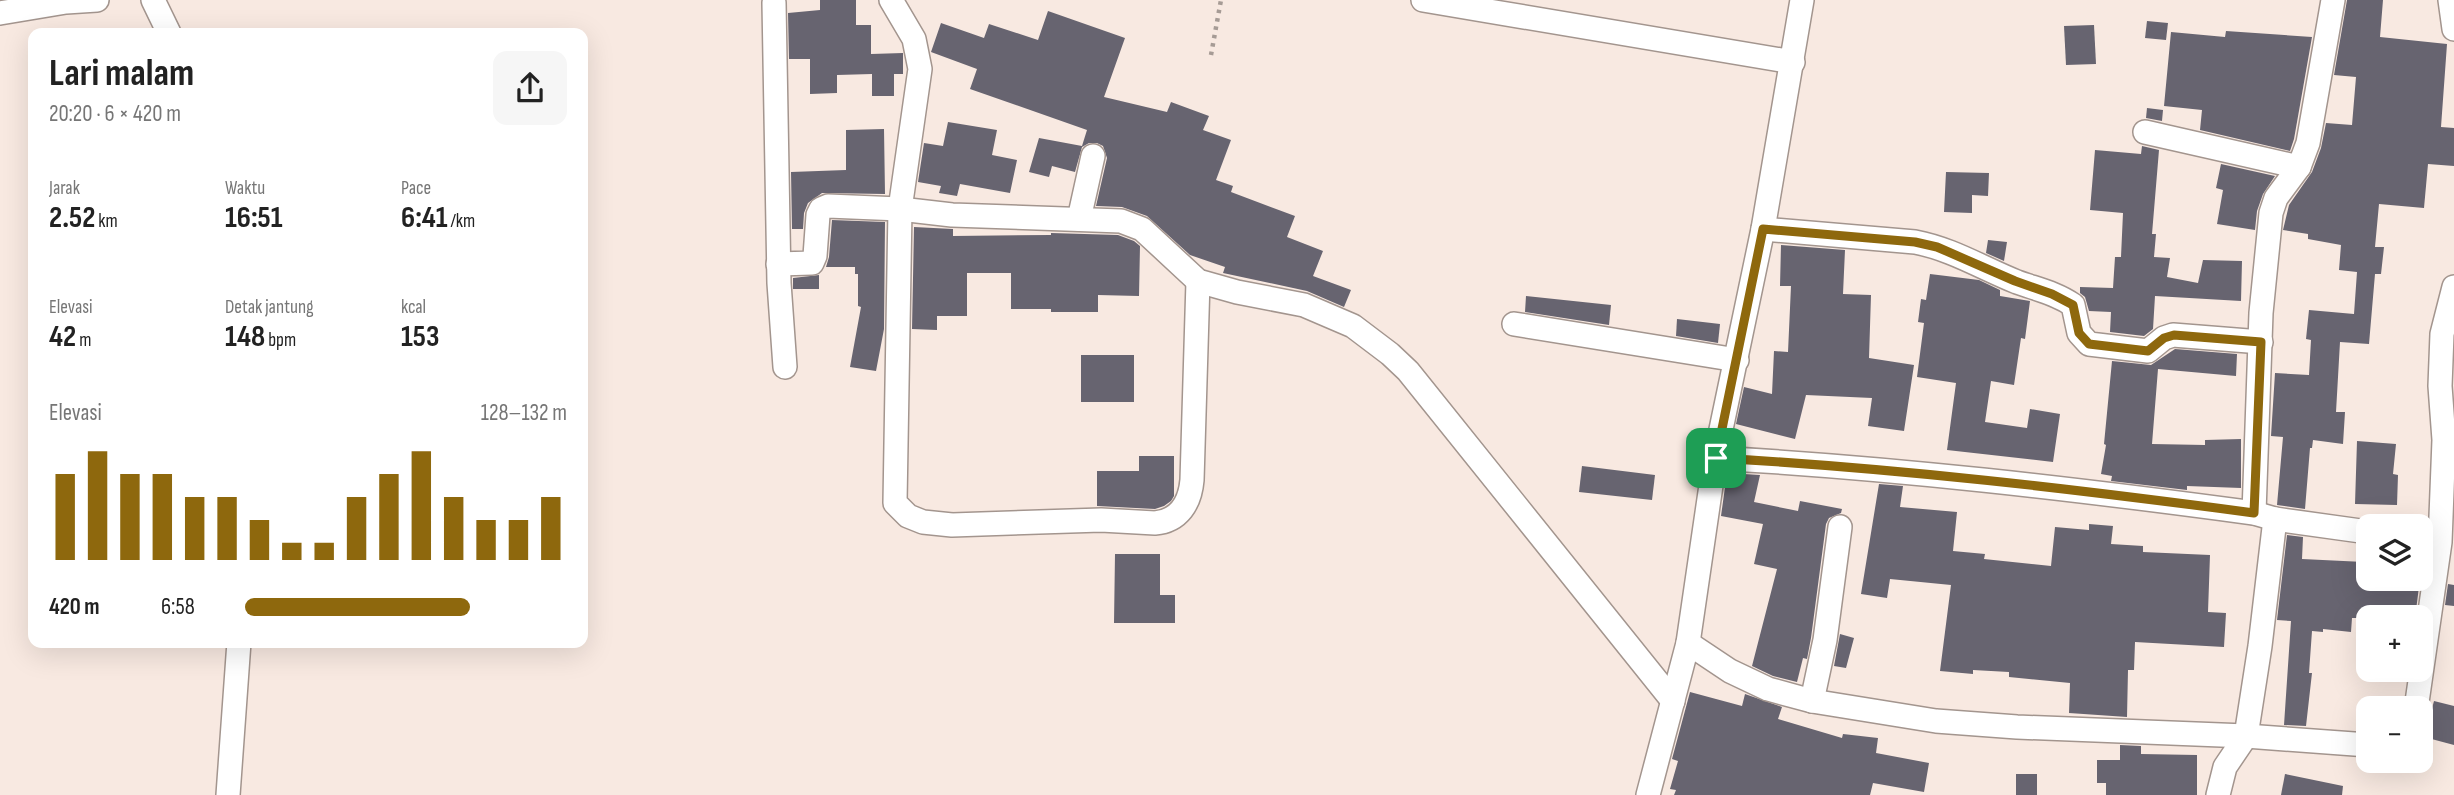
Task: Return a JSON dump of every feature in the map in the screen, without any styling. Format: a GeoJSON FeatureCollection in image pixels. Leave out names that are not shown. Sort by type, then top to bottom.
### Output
{"type":"FeatureCollection","features":[{"type":"Feature","properties":{"kind":"street"},"geometry":{"type":"LineString","coordinates":[[0,13],[66,2],[97,0]]}},
{"type":"Feature","properties":{"kind":"street"},"geometry":{"type":"LineString","coordinates":[[153,0],[167,28]]}},
{"type":"Feature","properties":{"kind":"street"},"geometry":{"type":"LineString","coordinates":[[891,0],[914,40],[920,69],[900,209],[895,503],[908,516],[923,522],[952,525],[1101,520],[1155,523],[1169,520],[1181,511],[1190,497],[1192,480],[1198,281]]}},
{"type":"Feature","properties":{"kind":"street"},"geometry":{"type":"LineString","coordinates":[[1423,0],[1793,62]]}},
{"type":"Feature","properties":{"kind":"street"},"geometry":{"type":"LineString","coordinates":[[1648,795],[1687,645],[1716,458],[1763,229],[1802,0]]}},
{"type":"Feature","properties":{"kind":"street"},"geometry":{"type":"LineString","coordinates":[[2218,795],[2225,766],[2246,736],[2260,646],[2264,516],[2262,300],[2271,213],[2276,198],[2299,167],[2308,143],[2333,0]]}},
{"type":"Feature","properties":{"kind":"street"},"geometry":{"type":"LineString","coordinates":[[2450,0],[2454,29]]}},
{"type":"Feature","properties":{"kind":"street"},"geometry":{"type":"LineString","coordinates":[[774,3],[778,264],[785,367]]}},
{"type":"Feature","properties":{"kind":"street"},"geometry":{"type":"LineString","coordinates":[[2145,132],[2299,167]]}},
{"type":"Feature","properties":{"kind":"street"},"geometry":{"type":"LineString","coordinates":[[1079,219],[1093,156]]}},
{"type":"Feature","properties":{"kind":"street"},"geometry":{"type":"LineString","coordinates":[[778,264],[812,264],[816,256],[818,215],[823,207],[1121,221],[1143,229],[1198,281],[1237,292],[1304,304],[1353,326],[1408,371],[1675,693]]}},
{"type":"Feature","properties":{"kind":"street"},"geometry":{"type":"LineString","coordinates":[[1763,229],[1915,242],[1945,250],[2015,281],[2065,299],[2073,305],[2079,333],[2089,344],[2148,351],[2164,338],[2174,335],[2261,342]]}},
{"type":"Feature","properties":{"kind":"street"},"geometry":{"type":"LineString","coordinates":[[2418,696],[2438,542],[2444,440],[2440,386],[2442,334],[2454,287]]}},
{"type":"Feature","properties":{"kind":"street"},"geometry":{"type":"LineString","coordinates":[[1514,324],[1737,360]]}},
{"type":"Feature","properties":{"kind":"street"},"geometry":{"type":"LineString","coordinates":[[1716,458],[1844,465],[2045,486],[2356,530]]}},
{"type":"Feature","properties":{"kind":"street"},"geometry":{"type":"LineString","coordinates":[[1812,701],[1825,639],[1840,527]]}},
{"type":"Feature","properties":{"kind":"street"},"geometry":{"type":"LineString","coordinates":[[1687,645],[1744,679],[1768,689],[1812,701],[1936,721],[2356,744]]}},
{"type":"Feature","properties":{"kind":"street"},"geometry":{"type":"LineString","coordinates":[[228,795],[239,648]]}},
{"type":"Feature","properties":{"kind":"path"},"geometry":{"type":"LineString","coordinates":[[1212,55],[1221,0]]}},
{"type":"Feature","properties":{"kind":"building"},"geometry":{"type":"Polygon","coordinates":[[[820,0],[856,0],[856,25],[871,25],[871,54],[903,53],[903,74],[894,74],[894,96],[872,96],[872,74],[837,75],[837,93],[810,94],[810,59],[789,59],[788,13],[820,10],[820,0]]]}},
{"type":"Feature","properties":{"kind":"building"},"geometry":{"type":"Polygon","coordinates":[[[2347,0],[2383,0],[2380,37],[2447,44],[2441,127],[2454,128],[2454,166],[2428,164],[2424,208],[2379,204],[2375,247],[2384,247],[2381,274],[2375,274],[2369,344],[2340,342],[2336,412],[2345,412],[2343,444],[2313,440],[2305,509],[2277,505],[2283,437],[2271,436],[2275,373],[2309,375],[2311,340],[2306,339],[2309,310],[2354,314],[2357,272],[2339,270],[2341,245],[2308,239],[2308,234],[2283,230],[2289,205],[2312,172],[2326,123],[2352,125],[2356,77],[2334,75],[2347,0]]]}},
{"type":"Feature","properties":{"kind":"building"},"geometry":{"type":"Polygon","coordinates":[[[1048,11],[1125,38],[1104,97],[1167,112],[1171,102],[1209,116],[1203,130],[1231,140],[1216,180],[1233,186],[1231,192],[1295,216],[1287,237],[1323,251],[1313,276],[1351,290],[1344,307],[1307,291],[1223,273],[1225,267],[1190,255],[1147,216],[1122,207],[1096,206],[1107,158],[1103,146],[1097,143],[1082,147],[1075,172],[1052,166],[1049,177],[1029,172],[1039,138],[1082,146],[1087,130],[970,89],[977,69],[931,52],[941,23],[984,38],[989,24],[1038,40],[1048,11]]]}},
{"type":"Feature","properties":{"kind":"building"},"geometry":{"type":"Polygon","coordinates":[[[2147,21],[2168,23],[2166,40],[2145,38],[2147,21]]]}},
{"type":"Feature","properties":{"kind":"building"},"geometry":{"type":"Polygon","coordinates":[[[2094,25],[2096,64],[2066,65],[2064,26],[2094,25]]]}},
{"type":"Feature","properties":{"kind":"building"},"geometry":{"type":"Polygon","coordinates":[[[2226,31],[2312,37],[2290,151],[2200,130],[2202,110],[2164,106],[2171,32],[2225,37],[2226,31]]]}},
{"type":"Feature","properties":{"kind":"building"},"geometry":{"type":"Polygon","coordinates":[[[2147,108],[2163,110],[2162,121],[2146,118],[2147,108]]]}},
{"type":"Feature","properties":{"kind":"building"},"geometry":{"type":"Polygon","coordinates":[[[948,122],[997,130],[992,155],[1017,160],[1010,193],[960,184],[957,196],[939,193],[941,186],[918,182],[924,143],[943,146],[948,122]]]}},
{"type":"Feature","properties":{"kind":"building"},"geometry":{"type":"Polygon","coordinates":[[[884,129],[885,194],[822,193],[808,203],[803,229],[792,229],[791,172],[846,170],[846,130],[884,129]]]}},
{"type":"Feature","properties":{"kind":"building"},"geometry":{"type":"Polygon","coordinates":[[[2142,146],[2159,150],[2152,234],[2156,234],[2154,257],[2170,258],[2167,277],[2198,283],[2203,260],[2242,261],[2241,301],[2155,296],[2153,329],[2144,336],[2110,332],[2111,312],[2089,311],[2085,297],[2080,293],[2080,287],[2113,288],[2115,257],[2121,257],[2123,213],[2090,210],[2095,150],[2141,154],[2142,146]]]}},
{"type":"Feature","properties":{"kind":"building"},"geometry":{"type":"Polygon","coordinates":[[[2221,164],[2275,176],[2263,194],[2257,211],[2255,230],[2217,224],[2223,190],[2216,188],[2221,164]]]}},
{"type":"Feature","properties":{"kind":"building"},"geometry":{"type":"Polygon","coordinates":[[[1946,172],[1989,173],[1988,196],[1972,195],[1972,213],[1944,212],[1946,172]]]}},
{"type":"Feature","properties":{"kind":"building"},"geometry":{"type":"Polygon","coordinates":[[[832,220],[885,222],[884,329],[876,371],[850,367],[861,307],[858,306],[858,274],[855,274],[855,267],[826,267],[832,220]]]}},
{"type":"Feature","properties":{"kind":"building"},"geometry":{"type":"Polygon","coordinates":[[[914,227],[953,229],[953,236],[1051,233],[1118,235],[1140,246],[1139,296],[1098,295],[1098,312],[1011,309],[1011,273],[967,273],[967,316],[937,316],[937,330],[912,329],[914,227]]]}},
{"type":"Feature","properties":{"kind":"building"},"geometry":{"type":"Polygon","coordinates":[[[1988,240],[2007,242],[2004,261],[1986,253],[1988,240]]]}},
{"type":"Feature","properties":{"kind":"building"},"geometry":{"type":"Polygon","coordinates":[[[1781,245],[1845,250],[1843,294],[1871,295],[1869,358],[1914,365],[1904,431],[1868,426],[1872,398],[1806,395],[1795,439],[1736,424],[1744,387],[1772,394],[1774,351],[1788,352],[1791,286],[1780,286],[1781,245]]]}},
{"type":"Feature","properties":{"kind":"building"},"geometry":{"type":"Polygon","coordinates":[[[1930,274],[1979,280],[2000,290],[2000,296],[2030,301],[2025,339],[2021,338],[2014,385],[1991,381],[1985,422],[2027,428],[2030,409],[2060,414],[2053,462],[1947,450],[1956,383],[1917,377],[1924,323],[1918,322],[1921,299],[1926,300],[1930,274]]]}},
{"type":"Feature","properties":{"kind":"building"},"geometry":{"type":"Polygon","coordinates":[[[819,275],[819,289],[793,289],[793,278],[819,275]]]}},
{"type":"Feature","properties":{"kind":"building"},"geometry":{"type":"Polygon","coordinates":[[[1526,296],[1611,305],[1609,325],[1525,312],[1526,296]]]}},
{"type":"Feature","properties":{"kind":"building"},"geometry":{"type":"Polygon","coordinates":[[[1677,319],[1720,324],[1718,343],[1676,336],[1677,319]]]}},
{"type":"Feature","properties":{"kind":"building"},"geometry":{"type":"Polygon","coordinates":[[[2175,349],[2237,354],[2236,376],[2158,369],[2152,444],[2205,445],[2205,440],[2241,439],[2241,488],[2187,486],[2187,490],[2111,481],[2112,476],[2101,474],[2106,445],[2112,361],[2151,365],[2175,349]]]}},
{"type":"Feature","properties":{"kind":"building"},"geometry":{"type":"Polygon","coordinates":[[[1081,355],[1134,355],[1134,402],[1081,402],[1081,355]]]}},
{"type":"Feature","properties":{"kind":"building"},"geometry":{"type":"Polygon","coordinates":[[[2357,441],[2396,444],[2393,474],[2398,475],[2397,505],[2355,504],[2357,441]]]}},
{"type":"Feature","properties":{"kind":"building"},"geometry":{"type":"Polygon","coordinates":[[[1139,456],[1174,456],[1174,496],[1171,501],[1155,509],[1097,506],[1097,471],[1139,471],[1139,456]]]}},
{"type":"Feature","properties":{"kind":"building"},"geometry":{"type":"Polygon","coordinates":[[[1582,466],[1655,475],[1652,500],[1579,492],[1582,466]]]}},
{"type":"Feature","properties":{"kind":"building"},"geometry":{"type":"Polygon","coordinates":[[[1727,473],[1760,475],[1754,502],[1798,511],[1800,501],[1842,509],[1841,513],[1829,518],[1826,524],[1811,638],[1807,659],[1803,658],[1797,682],[1773,676],[1752,666],[1777,569],[1754,564],[1763,524],[1721,516],[1727,473]]]}},
{"type":"Feature","properties":{"kind":"building"},"geometry":{"type":"Polygon","coordinates":[[[1879,484],[1903,486],[1900,507],[1957,512],[1953,551],[1985,554],[1984,559],[2051,566],[2055,527],[2089,530],[2089,524],[2113,526],[2111,544],[2143,546],[2143,552],[2210,555],[2208,612],[2226,613],[2224,647],[2135,642],[2134,670],[2128,670],[2127,717],[2069,713],[2070,683],[2009,677],[2009,672],[1973,670],[1973,674],[1940,671],[1951,585],[1890,579],[1887,598],[1861,594],[1879,484]]]}},
{"type":"Feature","properties":{"kind":"building"},"geometry":{"type":"Polygon","coordinates":[[[2287,535],[2303,537],[2302,559],[2356,562],[2356,591],[2418,591],[2417,605],[2356,605],[2356,618],[2352,618],[2351,632],[2323,629],[2323,632],[2312,631],[2309,673],[2312,673],[2306,726],[2284,725],[2291,621],[2277,620],[2287,535]]]}},
{"type":"Feature","properties":{"kind":"building"},"geometry":{"type":"Polygon","coordinates":[[[1115,554],[1160,554],[1160,595],[1175,595],[1175,623],[1114,623],[1115,554]]]}},
{"type":"Feature","properties":{"kind":"building"},"geometry":{"type":"Polygon","coordinates":[[[2448,584],[2454,585],[2454,606],[2445,605],[2448,584]]]}},
{"type":"Feature","properties":{"kind":"building"},"geometry":{"type":"Polygon","coordinates":[[[1840,634],[1854,638],[1846,668],[1834,666],[1840,634]]]}},
{"type":"Feature","properties":{"kind":"building"},"geometry":{"type":"Polygon","coordinates":[[[1690,692],[1742,706],[1745,694],[1782,707],[1778,719],[1842,738],[1843,734],[1878,738],[1876,753],[1929,763],[1924,792],[1873,783],[1870,795],[1674,795],[1676,790],[1670,789],[1678,761],[1672,759],[1690,692]]]}},
{"type":"Feature","properties":{"kind":"building"},"geometry":{"type":"Polygon","coordinates":[[[2434,701],[2454,706],[2454,745],[2433,739],[2434,701]]]}},
{"type":"Feature","properties":{"kind":"building"},"geometry":{"type":"Polygon","coordinates":[[[2120,745],[2141,746],[2141,754],[2197,755],[2197,795],[2106,795],[2106,783],[2097,783],[2097,760],[2120,760],[2120,745]]]}},
{"type":"Feature","properties":{"kind":"building"},"geometry":{"type":"Polygon","coordinates":[[[2016,774],[2037,774],[2037,795],[2016,795],[2016,774]]]}},
{"type":"Feature","properties":{"kind":"building"},"geometry":{"type":"Polygon","coordinates":[[[2285,774],[2343,786],[2342,795],[2281,795],[2285,774]]]}},
{"type":"Feature","properties":{"kind":"route"},"geometry":{"type":"LineString","coordinates":[[1763,229],[1915,242],[1937,247],[2015,281],[2065,299],[2073,305],[2079,333],[2089,344],[2148,351],[2164,338],[2174,335],[2261,342],[2254,513],[2059,487],[1844,465],[1716,458],[1763,229]]}}]}
